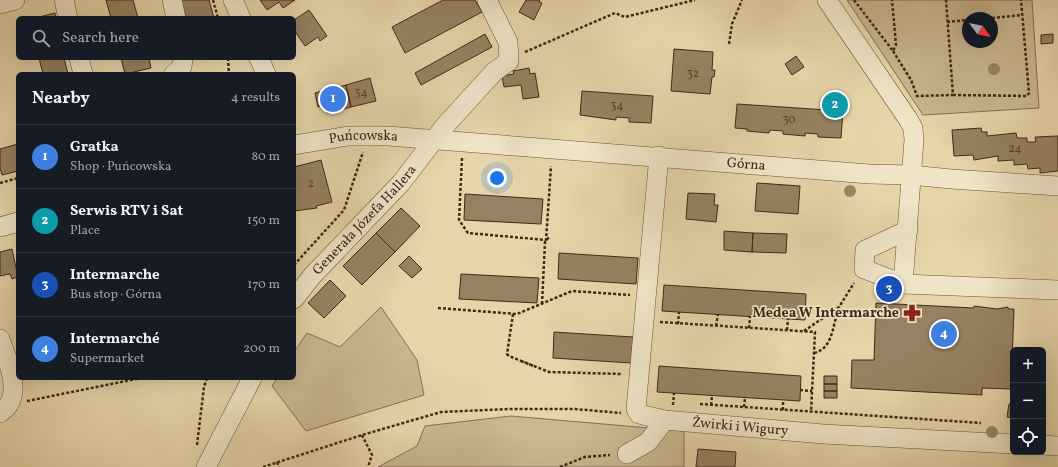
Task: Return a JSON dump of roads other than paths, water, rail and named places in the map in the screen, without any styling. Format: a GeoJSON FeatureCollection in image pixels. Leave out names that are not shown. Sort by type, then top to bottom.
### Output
{"type":"FeatureCollection","features":[{"type":"Feature","properties":{"kind":"street"},"geometry":{"type":"LineString","coordinates":[[0,4],[15,0]]}},
{"type":"Feature","properties":{"kind":"street"},"geometry":{"type":"LineString","coordinates":[[64,0],[68,16]]}},
{"type":"Feature","properties":{"kind":"street"},"geometry":{"type":"LineString","coordinates":[[172,0],[176,16]]}},
{"type":"Feature","properties":{"kind":"street"},"geometry":{"type":"LineString","coordinates":[[233,0],[240,16]]}},
{"type":"Feature","properties":{"kind":"street","name":"Generała Józefa Hallera"},"geometry":{"type":"LineString","coordinates":[[296,296],[312,276],[401,183],[433,139],[494,72],[509,61],[508,42],[487,0]]}},
{"type":"Feature","properties":{"kind":"street"},"geometry":{"type":"LineString","coordinates":[[827,0],[913,128],[914,140],[903,284]]}},
{"type":"Feature","properties":{"kind":"street"},"geometry":{"type":"LineString","coordinates":[[80,60],[82,72]]}},
{"type":"Feature","properties":{"kind":"street"},"geometry":{"type":"LineString","coordinates":[[176,72],[182,67],[183,60]]}},
{"type":"Feature","properties":{"kind":"street"},"geometry":{"type":"LineString","coordinates":[[260,60],[265,72]]}},
{"type":"Feature","properties":{"kind":"street","name":"Puńcowska"},"geometry":{"type":"LineString","coordinates":[[296,142],[348,136],[388,136],[433,139]]}},
{"type":"Feature","properties":{"kind":"street","name":"Górna"},"geometry":{"type":"LineString","coordinates":[[433,139],[869,174],[911,175],[951,180],[1058,186]]}},
{"type":"Feature","properties":{"kind":"street","name":"Żwirki i Wigury"},"geometry":{"type":"LineString","coordinates":[[659,156],[636,408],[639,414],[665,411],[823,434],[1010,444]]}},
{"type":"Feature","properties":{"kind":"street"},"geometry":{"type":"LineString","coordinates":[[0,226],[16,222]]}},
{"type":"Feature","properties":{"kind":"street"},"geometry":{"type":"LineString","coordinates":[[908,230],[865,250],[864,269],[903,284],[1058,290]]}},
{"type":"Feature","properties":{"kind":"street"},"geometry":{"type":"LineString","coordinates":[[0,339],[12,374],[12,392],[5,408]]}},
{"type":"Feature","properties":{"kind":"street"},"geometry":{"type":"LineString","coordinates":[[201,460],[251,380]]}},
{"type":"Feature","properties":{"kind":"street"},"geometry":{"type":"LineString","coordinates":[[627,454],[648,442],[665,411]]}},
{"type":"Feature","properties":{"kind":"street"},"geometry":{"type":"LineString","coordinates":[[1046,445],[1058,446]]}},
{"type":"Feature","properties":{"kind":"place","name":"Gratka"},"geometry":{"type":"Point","coordinates":[333,99]}},
{"type":"Feature","properties":{"kind":"place","name":"Serwis RTV i Sat"},"geometry":{"type":"Point","coordinates":[835,105]}},
{"type":"Feature","properties":{"kind":"place","name":"Intermarche"},"geometry":{"type":"Point","coordinates":[889,289]}},
{"type":"Feature","properties":{"kind":"place","name":"Medea W Intermarche"},"geometry":{"type":"Point","coordinates":[912,313]}},
{"type":"Feature","properties":{"kind":"place","name":"Intermarché"},"geometry":{"type":"Point","coordinates":[944,334]}}]}
